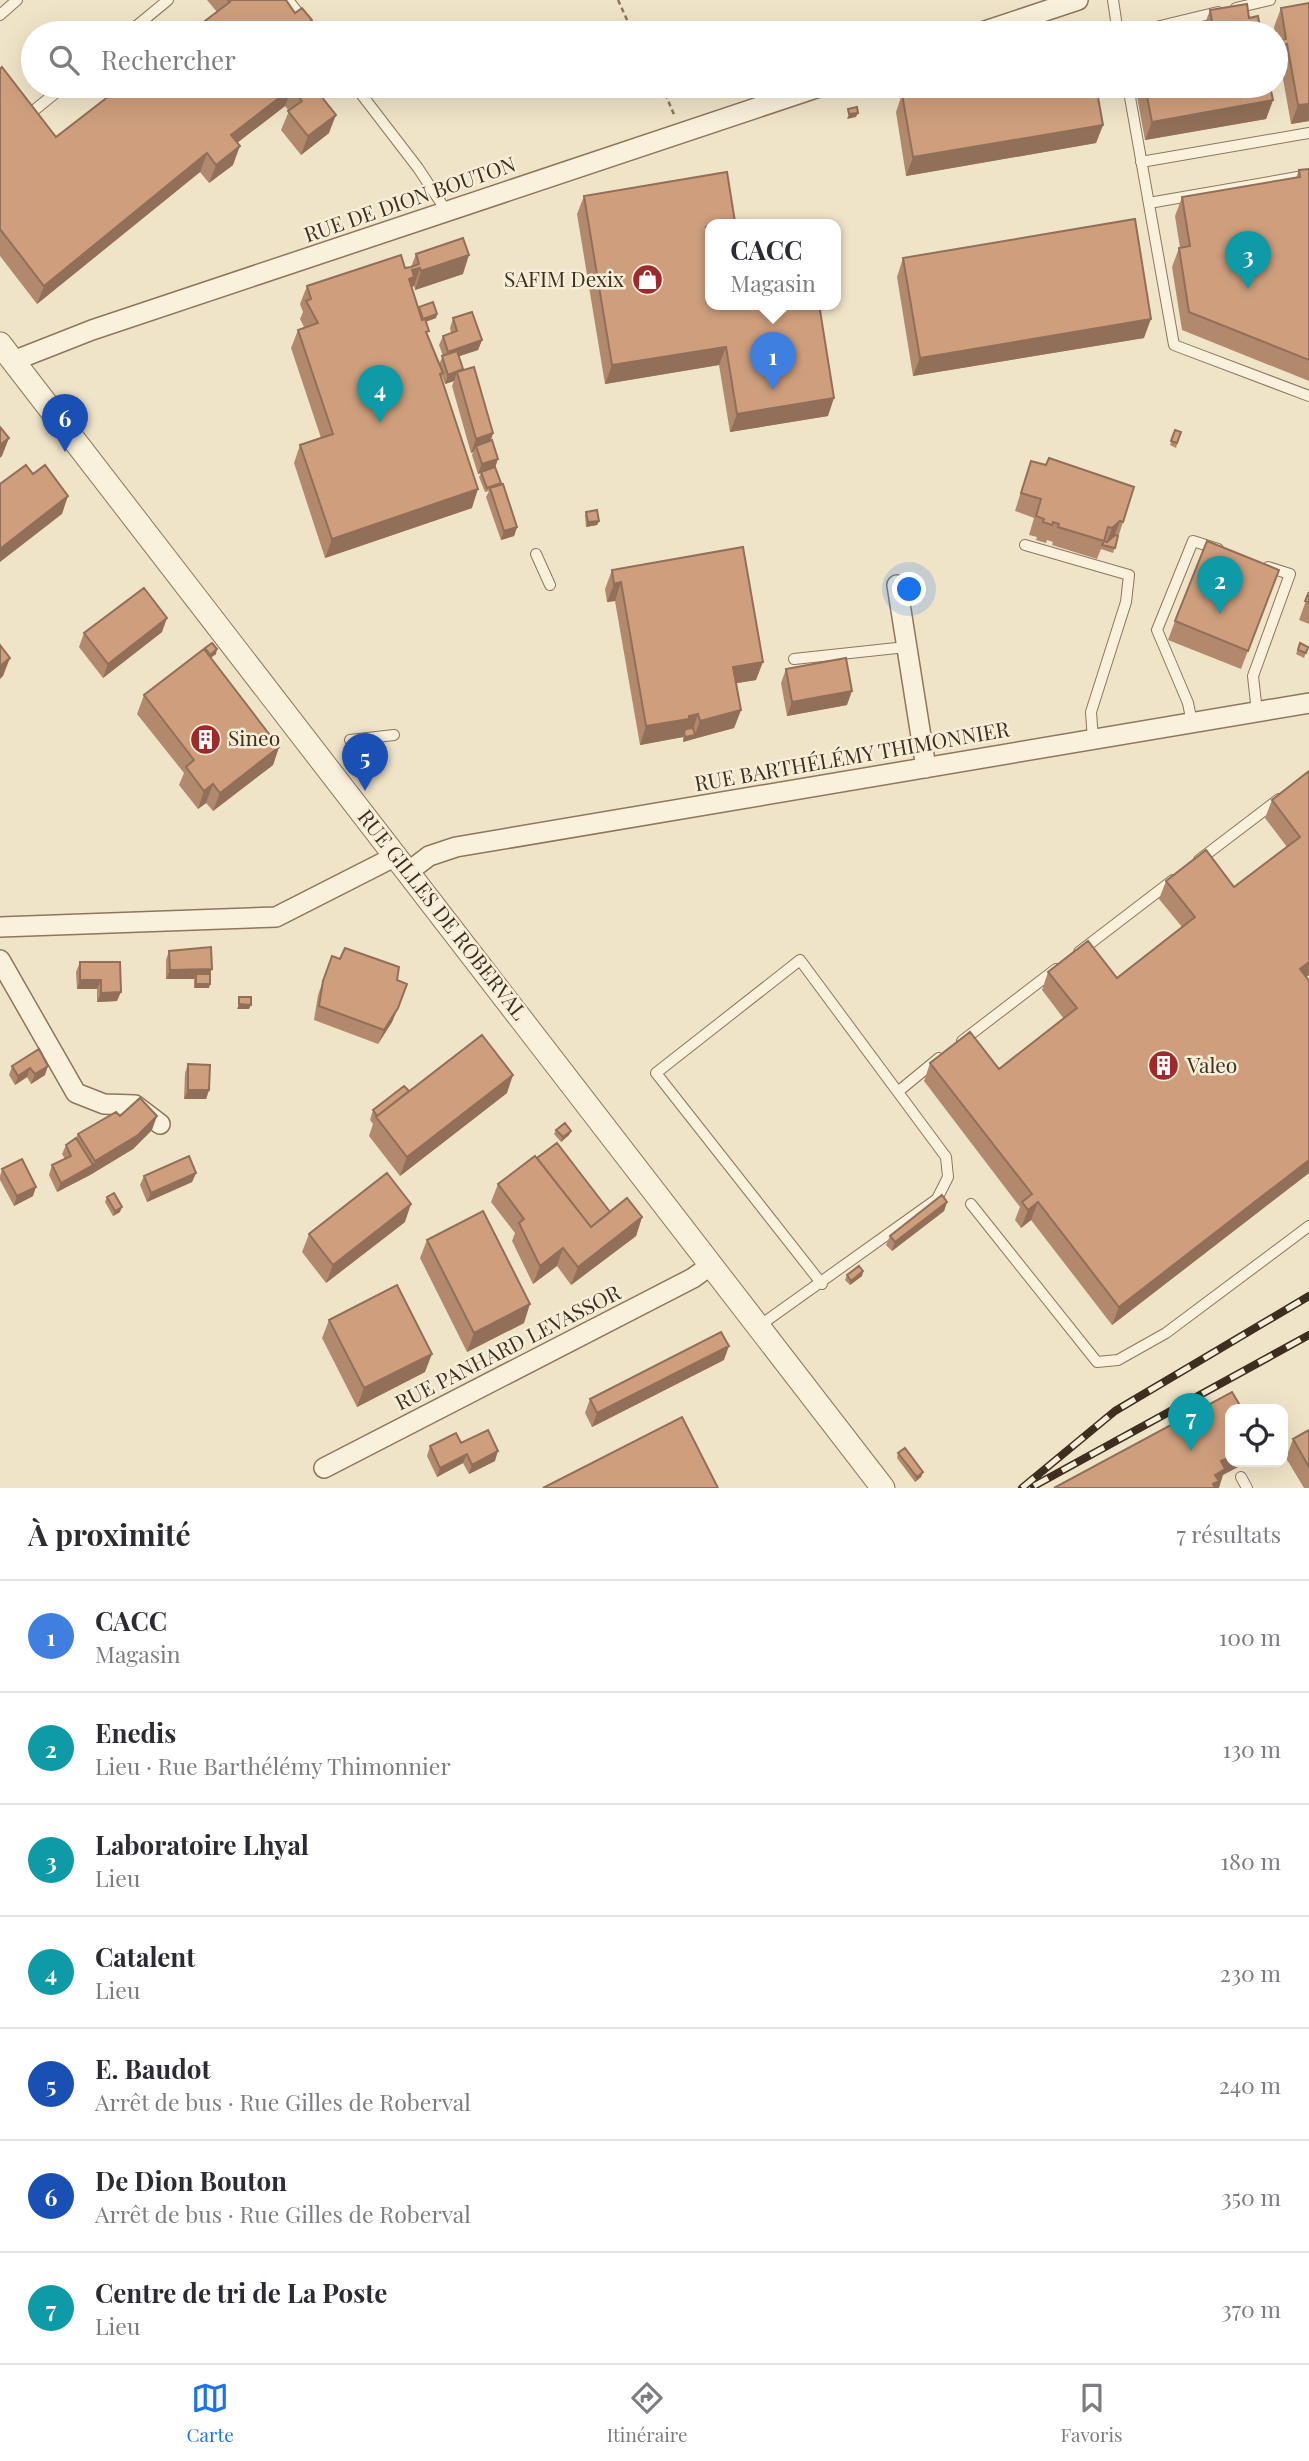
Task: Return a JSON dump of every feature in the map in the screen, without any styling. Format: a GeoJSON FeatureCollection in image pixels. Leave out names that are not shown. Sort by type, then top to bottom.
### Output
{"type":"FeatureCollection","features":[{"type":"Feature","properties":{"kind":"street"},"geometry":{"type":"LineString","coordinates":[[1015,21],[1078,0]]}},
{"type":"Feature","properties":{"kind":"street","name":"RUE DE DION BOUTON"},"geometry":{"type":"LineString","coordinates":[[6,352],[92,330],[786,98]]}},
{"type":"Feature","properties":{"kind":"street","name":"RUE GILLES DE ROBERVAL"},"geometry":{"type":"LineString","coordinates":[[6,352],[883,1488]]}},
{"type":"Feature","properties":{"kind":"street"},"geometry":{"type":"LineString","coordinates":[[897,585],[926,768]]}},
{"type":"Feature","properties":{"kind":"street","name":"RUE BARTHÉLÉMY THIMONNIER"},"geometry":{"type":"LineString","coordinates":[[0,927],[276,916],[402,864],[456,847],[1309,703]]}},
{"type":"Feature","properties":{"kind":"street"},"geometry":{"type":"LineString","coordinates":[[0,960],[76,1093],[104,1104],[135,1105],[160,1124]]}},
{"type":"Feature","properties":{"kind":"street","name":"RUE PANHARD LEVASSOR"},"geometry":{"type":"LineString","coordinates":[[324,1468],[693,1278],[711,1265]]}},
{"type":"Feature","properties":{"kind":"lane"},"geometry":{"type":"LineString","coordinates":[[0,15],[17,0]]}},
{"type":"Feature","properties":{"kind":"lane"},"geometry":{"type":"LineString","coordinates":[[143,21],[168,0]]}},
{"type":"Feature","properties":{"kind":"lane"},"geometry":{"type":"LineString","coordinates":[[288,0],[305,21]]}},
{"type":"Feature","properties":{"kind":"lane"},"geometry":{"type":"LineString","coordinates":[[1113,0],[1116,21]]}},
{"type":"Feature","properties":{"kind":"lane"},"geometry":{"type":"LineString","coordinates":[[1182,21],[1270,0]]}},
{"type":"Feature","properties":{"kind":"lane"},"geometry":{"type":"LineString","coordinates":[[32,112],[49,98]]}},
{"type":"Feature","properties":{"kind":"lane"},"geometry":{"type":"LineString","coordinates":[[364,98],[418,168],[447,212]]}},
{"type":"Feature","properties":{"kind":"lane"},"geometry":{"type":"LineString","coordinates":[[1130,98],[1174,345],[1309,396]]}},
{"type":"Feature","properties":{"kind":"lane"},"geometry":{"type":"LineString","coordinates":[[1141,162],[1309,133]]}},
{"type":"Feature","properties":{"kind":"lane"},"geometry":{"type":"LineString","coordinates":[[1149,203],[1309,175]]}},
{"type":"Feature","properties":{"kind":"lane"},"geometry":{"type":"LineString","coordinates":[[1192,723],[1188,703],[1157,630],[1193,541],[1229,553]]}},
{"type":"Feature","properties":{"kind":"lane"},"geometry":{"type":"LineString","coordinates":[[1025,545],[1129,575],[1126,602],[1091,712],[1093,740]]}},
{"type":"Feature","properties":{"kind":"lane"},"geometry":{"type":"LineString","coordinates":[[536,554],[550,585]]}},
{"type":"Feature","properties":{"kind":"lane"},"geometry":{"type":"LineString","coordinates":[[1254,562],[1290,575],[1253,676],[1257,712]]}},
{"type":"Feature","properties":{"kind":"lane"},"geometry":{"type":"LineString","coordinates":[[794,659],[906,647]]}},
{"type":"Feature","properties":{"kind":"lane"},"geometry":{"type":"LineString","coordinates":[[350,740],[394,735]]}},
{"type":"Feature","properties":{"kind":"lane"},"geometry":{"type":"LineString","coordinates":[[958,1044],[1289,790]]}},
{"type":"Feature","properties":{"kind":"lane"},"geometry":{"type":"LineString","coordinates":[[759,1326],[822,1284],[937,1199],[948,1177],[946,1157],[900,1090],[800,960],[656,1073],[822,1284]]}},
{"type":"Feature","properties":{"kind":"lane"},"geometry":{"type":"LineString","coordinates":[[900,1090],[947,1052]]}},
{"type":"Feature","properties":{"kind":"lane"},"geometry":{"type":"LineString","coordinates":[[971,1204],[1097,1362],[1118,1360],[1166,1333],[1309,1226]]}},
{"type":"Feature","properties":{"kind":"lane"},"geometry":{"type":"LineString","coordinates":[[1241,1477],[1247,1488]]}},
{"type":"Feature","properties":{"kind":"path"},"geometry":{"type":"LineString","coordinates":[[618,0],[628,21]]}},
{"type":"Feature","properties":{"kind":"path"},"geometry":{"type":"LineString","coordinates":[[667,98],[681,133]]}},
{"type":"Feature","properties":{"kind":"building"},"geometry":{"type":"Polygon","coordinates":[[[228,0],[286,0],[295,13],[302,8],[312,20],[205,21],[230,2],[228,0]]]}},
{"type":"Feature","properties":{"kind":"building"},"geometry":{"type":"Polygon","coordinates":[[[1309,3],[1309,104],[1298,105],[1288,50],[1288,21],[1283,21],[1281,8],[1309,3]]]}},
{"type":"Feature","properties":{"kind":"building"},"geometry":{"type":"Polygon","coordinates":[[[1247,4],[1249,18],[1258,16],[1259,21],[1212,21],[1210,10],[1247,4]]]}},
{"type":"Feature","properties":{"kind":"building"},"geometry":{"type":"Polygon","coordinates":[[[2,67],[21,92],[21,98],[26,98],[56,137],[106,98],[279,98],[231,135],[240,146],[216,165],[207,153],[44,286],[0,229],[2,67]]]}},
{"type":"Feature","properties":{"kind":"building"},"geometry":{"type":"Polygon","coordinates":[[[300,98],[323,98],[336,115],[308,136],[288,111],[302,101],[300,98]]]}},
{"type":"Feature","properties":{"kind":"building"},"geometry":{"type":"Polygon","coordinates":[[[903,98],[1098,98],[1103,125],[913,157],[903,98]]]}},
{"type":"Feature","properties":{"kind":"building"},"geometry":{"type":"Polygon","coordinates":[[[1147,98],[1273,100],[1152,122],[1147,98]]]}},
{"type":"Feature","properties":{"kind":"building"},"geometry":{"type":"Polygon","coordinates":[[[857,107],[858,113],[849,114],[848,109],[857,107]]]}},
{"type":"Feature","properties":{"kind":"building"},"geometry":{"type":"Polygon","coordinates":[[[1309,169],[1309,360],[1189,312],[1179,248],[1190,246],[1182,197],[1300,177],[1299,170],[1309,169]]]}},
{"type":"Feature","properties":{"kind":"building"},"geometry":{"type":"Polygon","coordinates":[[[727,172],[735,219],[705,219],[705,310],[820,310],[834,398],[737,414],[726,347],[612,365],[584,196],[727,172]]]}},
{"type":"Feature","properties":{"kind":"building"},"geometry":{"type":"Polygon","coordinates":[[[1135,219],[1151,319],[920,358],[903,258],[1135,219]]]}},
{"type":"Feature","properties":{"kind":"building"},"geometry":{"type":"Polygon","coordinates":[[[463,238],[469,255],[421,271],[420,268],[412,270],[414,277],[409,279],[443,373],[440,374],[478,489],[332,539],[300,445],[333,434],[298,330],[318,323],[306,301],[311,299],[307,286],[401,255],[405,268],[411,267],[419,264],[416,254],[463,238]]]}},
{"type":"Feature","properties":{"kind":"building"},"geometry":{"type":"Polygon","coordinates":[[[433,302],[437,314],[423,319],[419,307],[433,302]]]}},
{"type":"Feature","properties":{"kind":"building"},"geometry":{"type":"Polygon","coordinates":[[[472,312],[482,340],[448,352],[443,336],[457,331],[453,318],[472,312]]]}},
{"type":"Feature","properties":{"kind":"building"},"geometry":{"type":"Polygon","coordinates":[[[457,351],[463,369],[448,375],[442,356],[457,351]]]}},
{"type":"Feature","properties":{"kind":"building"},"geometry":{"type":"Polygon","coordinates":[[[474,367],[493,433],[476,439],[457,372],[474,367]]]}},
{"type":"Feature","properties":{"kind":"building"},"geometry":{"type":"Polygon","coordinates":[[[0,427],[9,438],[0,445],[0,427]]]}},
{"type":"Feature","properties":{"kind":"building"},"geometry":{"type":"Polygon","coordinates":[[[1175,430],[1181,432],[1177,443],[1171,441],[1175,430]]]}},
{"type":"Feature","properties":{"kind":"building"},"geometry":{"type":"Polygon","coordinates":[[[492,440],[498,459],[482,464],[476,446],[492,440]]]}},
{"type":"Feature","properties":{"kind":"building"},"geometry":{"type":"Polygon","coordinates":[[[1049,458],[1134,487],[1123,522],[1120,521],[1112,528],[1108,527],[1104,541],[1058,527],[1059,524],[1053,522],[1052,525],[1043,522],[1044,519],[1036,516],[1041,499],[1021,493],[1031,461],[1046,465],[1049,458]]]}},
{"type":"Feature","properties":{"kind":"building"},"geometry":{"type":"Polygon","coordinates":[[[26,465],[33,474],[45,465],[68,496],[0,549],[0,484],[26,465]]]}},
{"type":"Feature","properties":{"kind":"building"},"geometry":{"type":"Polygon","coordinates":[[[495,467],[501,483],[487,488],[481,472],[495,467]]]}},
{"type":"Feature","properties":{"kind":"building"},"geometry":{"type":"Polygon","coordinates":[[[503,484],[517,527],[504,531],[490,488],[503,484]]]}},
{"type":"Feature","properties":{"kind":"building"},"geometry":{"type":"Polygon","coordinates":[[[597,510],[599,521],[588,522],[586,512],[597,510]]]}},
{"type":"Feature","properties":{"kind":"building"},"geometry":{"type":"Polygon","coordinates":[[[1115,535],[1118,536],[1115,548],[1102,545],[1104,541],[1107,542],[1115,535]]]}},
{"type":"Feature","properties":{"kind":"building"},"geometry":{"type":"Polygon","coordinates":[[[1207,541],[1279,570],[1248,651],[1175,621],[1207,541]]]}},
{"type":"Feature","properties":{"kind":"building"},"geometry":{"type":"Polygon","coordinates":[[[743,547],[763,662],[733,667],[741,710],[700,721],[698,714],[689,716],[689,719],[646,726],[621,582],[614,584],[612,570],[743,547]]]}},
{"type":"Feature","properties":{"kind":"building"},"geometry":{"type":"Polygon","coordinates":[[[144,588],[167,618],[108,664],[84,633],[144,588]]]}},
{"type":"Feature","properties":{"kind":"building"},"geometry":{"type":"Polygon","coordinates":[[[212,643],[217,649],[210,655],[205,648],[212,643]]]}},
{"type":"Feature","properties":{"kind":"building"},"geometry":{"type":"Polygon","coordinates":[[[1300,643],[1308,647],[1306,653],[1298,650],[1300,643]]]}},
{"type":"Feature","properties":{"kind":"building"},"geometry":{"type":"Polygon","coordinates":[[[0,645],[10,658],[0,666],[0,645]]]}},
{"type":"Feature","properties":{"kind":"building","name":"Sineo"},"geometry":{"type":"Polygon","coordinates":[[[204,649],[279,747],[220,793],[213,784],[204,791],[186,767],[194,760],[144,695],[204,649]]]}},
{"type":"Feature","properties":{"kind":"building"},"geometry":{"type":"Polygon","coordinates":[[[846,658],[852,691],[792,702],[786,669],[846,658]]]}},
{"type":"Feature","properties":{"kind":"building"},"geometry":{"type":"Polygon","coordinates":[[[693,728],[695,735],[685,737],[686,729],[693,728]]]}},
{"type":"Feature","properties":{"kind":"building","name":"Valeo"},"geometry":{"type":"Polygon","coordinates":[[[1309,771],[1309,962],[1300,969],[1309,981],[1309,1160],[1119,1307],[1038,1202],[1028,1210],[1022,1202],[1032,1194],[930,1063],[970,1032],[999,1069],[1077,1008],[1048,972],[1088,941],[1117,978],[1195,917],[1166,881],[1206,850],[1234,887],[1300,837],[1272,800],[1309,771]]]}},
{"type":"Feature","properties":{"kind":"building"},"geometry":{"type":"Polygon","coordinates":[[[211,947],[212,969],[170,970],[169,951],[211,947]]]}},
{"type":"Feature","properties":{"kind":"building"},"geometry":{"type":"Polygon","coordinates":[[[345,948],[399,967],[397,980],[407,984],[398,1008],[384,1030],[319,1006],[323,981],[332,956],[340,959],[345,948]]]}},
{"type":"Feature","properties":{"kind":"building"},"geometry":{"type":"Polygon","coordinates":[[[80,962],[120,962],[121,992],[101,993],[101,980],[80,980],[80,962]]]}},
{"type":"Feature","properties":{"kind":"building"},"geometry":{"type":"Polygon","coordinates":[[[196,974],[210,974],[210,984],[196,984],[196,974]]]}},
{"type":"Feature","properties":{"kind":"building"},"geometry":{"type":"Polygon","coordinates":[[[239,997],[251,997],[251,1005],[239,1004],[239,997]]]}},
{"type":"Feature","properties":{"kind":"building"},"geometry":{"type":"Polygon","coordinates":[[[482,1035],[513,1075],[407,1157],[376,1117],[482,1035]]]}},
{"type":"Feature","properties":{"kind":"building"},"geometry":{"type":"Polygon","coordinates":[[[39,1049],[48,1066],[35,1074],[30,1068],[18,1076],[12,1066],[39,1049]]]}},
{"type":"Feature","properties":{"kind":"building"},"geometry":{"type":"Polygon","coordinates":[[[188,1064],[210,1065],[209,1090],[188,1090],[188,1064]]]}},
{"type":"Feature","properties":{"kind":"building"},"geometry":{"type":"Polygon","coordinates":[[[404,1086],[409,1091],[377,1116],[373,1110],[404,1086]]]}},
{"type":"Feature","properties":{"kind":"building"},"geometry":{"type":"Polygon","coordinates":[[[140,1098],[157,1116],[138,1135],[95,1161],[78,1134],[116,1112],[120,1116],[140,1098]]]}},
{"type":"Feature","properties":{"kind":"building"},"geometry":{"type":"Polygon","coordinates":[[[565,1123],[571,1131],[563,1137],[556,1130],[565,1123]]]}},
{"type":"Feature","properties":{"kind":"building"},"geometry":{"type":"Polygon","coordinates":[[[76,1138],[93,1165],[61,1183],[52,1165],[71,1156],[66,1145],[76,1138]]]}},
{"type":"Feature","properties":{"kind":"building"},"geometry":{"type":"Polygon","coordinates":[[[557,1143],[610,1212],[591,1227],[537,1158],[557,1143]]]}},
{"type":"Feature","properties":{"kind":"building"},"geometry":{"type":"Polygon","coordinates":[[[189,1156],[196,1173],[151,1193],[144,1176],[189,1156]]]}},
{"type":"Feature","properties":{"kind":"building"},"geometry":{"type":"Polygon","coordinates":[[[535,1156],[591,1227],[627,1198],[642,1217],[578,1267],[563,1248],[540,1266],[519,1223],[524,1219],[498,1184],[535,1156]]]}},
{"type":"Feature","properties":{"kind":"building"},"geometry":{"type":"Polygon","coordinates":[[[22,1159],[36,1187],[17,1196],[2,1169],[22,1159]]]}},
{"type":"Feature","properties":{"kind":"building"},"geometry":{"type":"Polygon","coordinates":[[[387,1173],[411,1204],[333,1265],[309,1234],[387,1173]]]}},
{"type":"Feature","properties":{"kind":"building"},"geometry":{"type":"Polygon","coordinates":[[[114,1193],[122,1207],[115,1211],[107,1197],[114,1193]]]}},
{"type":"Feature","properties":{"kind":"building"},"geometry":{"type":"Polygon","coordinates":[[[942,1195],[947,1202],[895,1242],[890,1236],[942,1195]]]}},
{"type":"Feature","properties":{"kind":"building"},"geometry":{"type":"Polygon","coordinates":[[[483,1211],[530,1304],[474,1333],[427,1240],[483,1211]]]}},
{"type":"Feature","properties":{"kind":"building"},"geometry":{"type":"Polygon","coordinates":[[[859,1266],[863,1271],[851,1281],[847,1275],[859,1266]]]}},
{"type":"Feature","properties":{"kind":"building"},"geometry":{"type":"Polygon","coordinates":[[[397,1285],[432,1354],[364,1388],[329,1320],[397,1285]]]}},
{"type":"Feature","properties":{"kind":"building"},"geometry":{"type":"Polygon","coordinates":[[[721,1332],[729,1346],[597,1413],[590,1399],[721,1332]]]}},
{"type":"Feature","properties":{"kind":"building"},"geometry":{"type":"Polygon","coordinates":[[[1232,1392],[1239,1404],[1225,1404],[1225,1459],[1221,1461],[1225,1469],[1215,1475],[1219,1481],[1213,1484],[1215,1488],[1054,1488],[1232,1392]]]}},
{"type":"Feature","properties":{"kind":"building"},"geometry":{"type":"Polygon","coordinates":[[[682,1417],[718,1488],[543,1488],[682,1417]]]}},
{"type":"Feature","properties":{"kind":"building"},"geometry":{"type":"Polygon","coordinates":[[[488,1430],[498,1451],[472,1465],[467,1454],[440,1468],[430,1446],[456,1433],[461,1443],[488,1430]]]}},
{"type":"Feature","properties":{"kind":"building"},"geometry":{"type":"Polygon","coordinates":[[[1309,1430],[1309,1467],[1293,1439],[1309,1430]]]}},
{"type":"Feature","properties":{"kind":"building"},"geometry":{"type":"Polygon","coordinates":[[[905,1448],[923,1472],[917,1477],[898,1453],[905,1448]]]}},
{"type":"Feature","properties":{"kind":"railway"},"geometry":{"type":"LineString","coordinates":[[1022,1488],[1115,1411],[1309,1296]]}},
{"type":"Feature","properties":{"kind":"railway"},"geometry":{"type":"LineString","coordinates":[[1034,1486],[1309,1335]]}},
{"type":"Feature","properties":{"kind":"place","name":"SAFIM Dexix"},"geometry":{"type":"Point","coordinates":[647,280]}},
{"type":"Feature","properties":{"kind":"place","name":"Laboratoire Lhyal"},"geometry":{"type":"Point","coordinates":[1248,289]}},
{"type":"Feature","properties":{"kind":"place","name":"CACC"},"geometry":{"type":"Point","coordinates":[773,390]}},
{"type":"Feature","properties":{"kind":"place","name":"Catalent"},"geometry":{"type":"Point","coordinates":[380,423]}},
{"type":"Feature","properties":{"kind":"place","name":"De Dion Bouton"},"geometry":{"type":"Point","coordinates":[65,452]}},
{"type":"Feature","properties":{"kind":"place","name":"Enedis"},"geometry":{"type":"Point","coordinates":[1220,614]}},
{"type":"Feature","properties":{"kind":"place","name":"Sineo"},"geometry":{"type":"Point","coordinates":[205,739]}},
{"type":"Feature","properties":{"kind":"place","name":"E. Baudot"},"geometry":{"type":"Point","coordinates":[365,791]}},
{"type":"Feature","properties":{"kind":"place","name":"Valeo"},"geometry":{"type":"Point","coordinates":[1164,1066]}},
{"type":"Feature","properties":{"kind":"place","name":"Centre de tri de La Poste"},"geometry":{"type":"Point","coordinates":[1191,1451]}}]}
